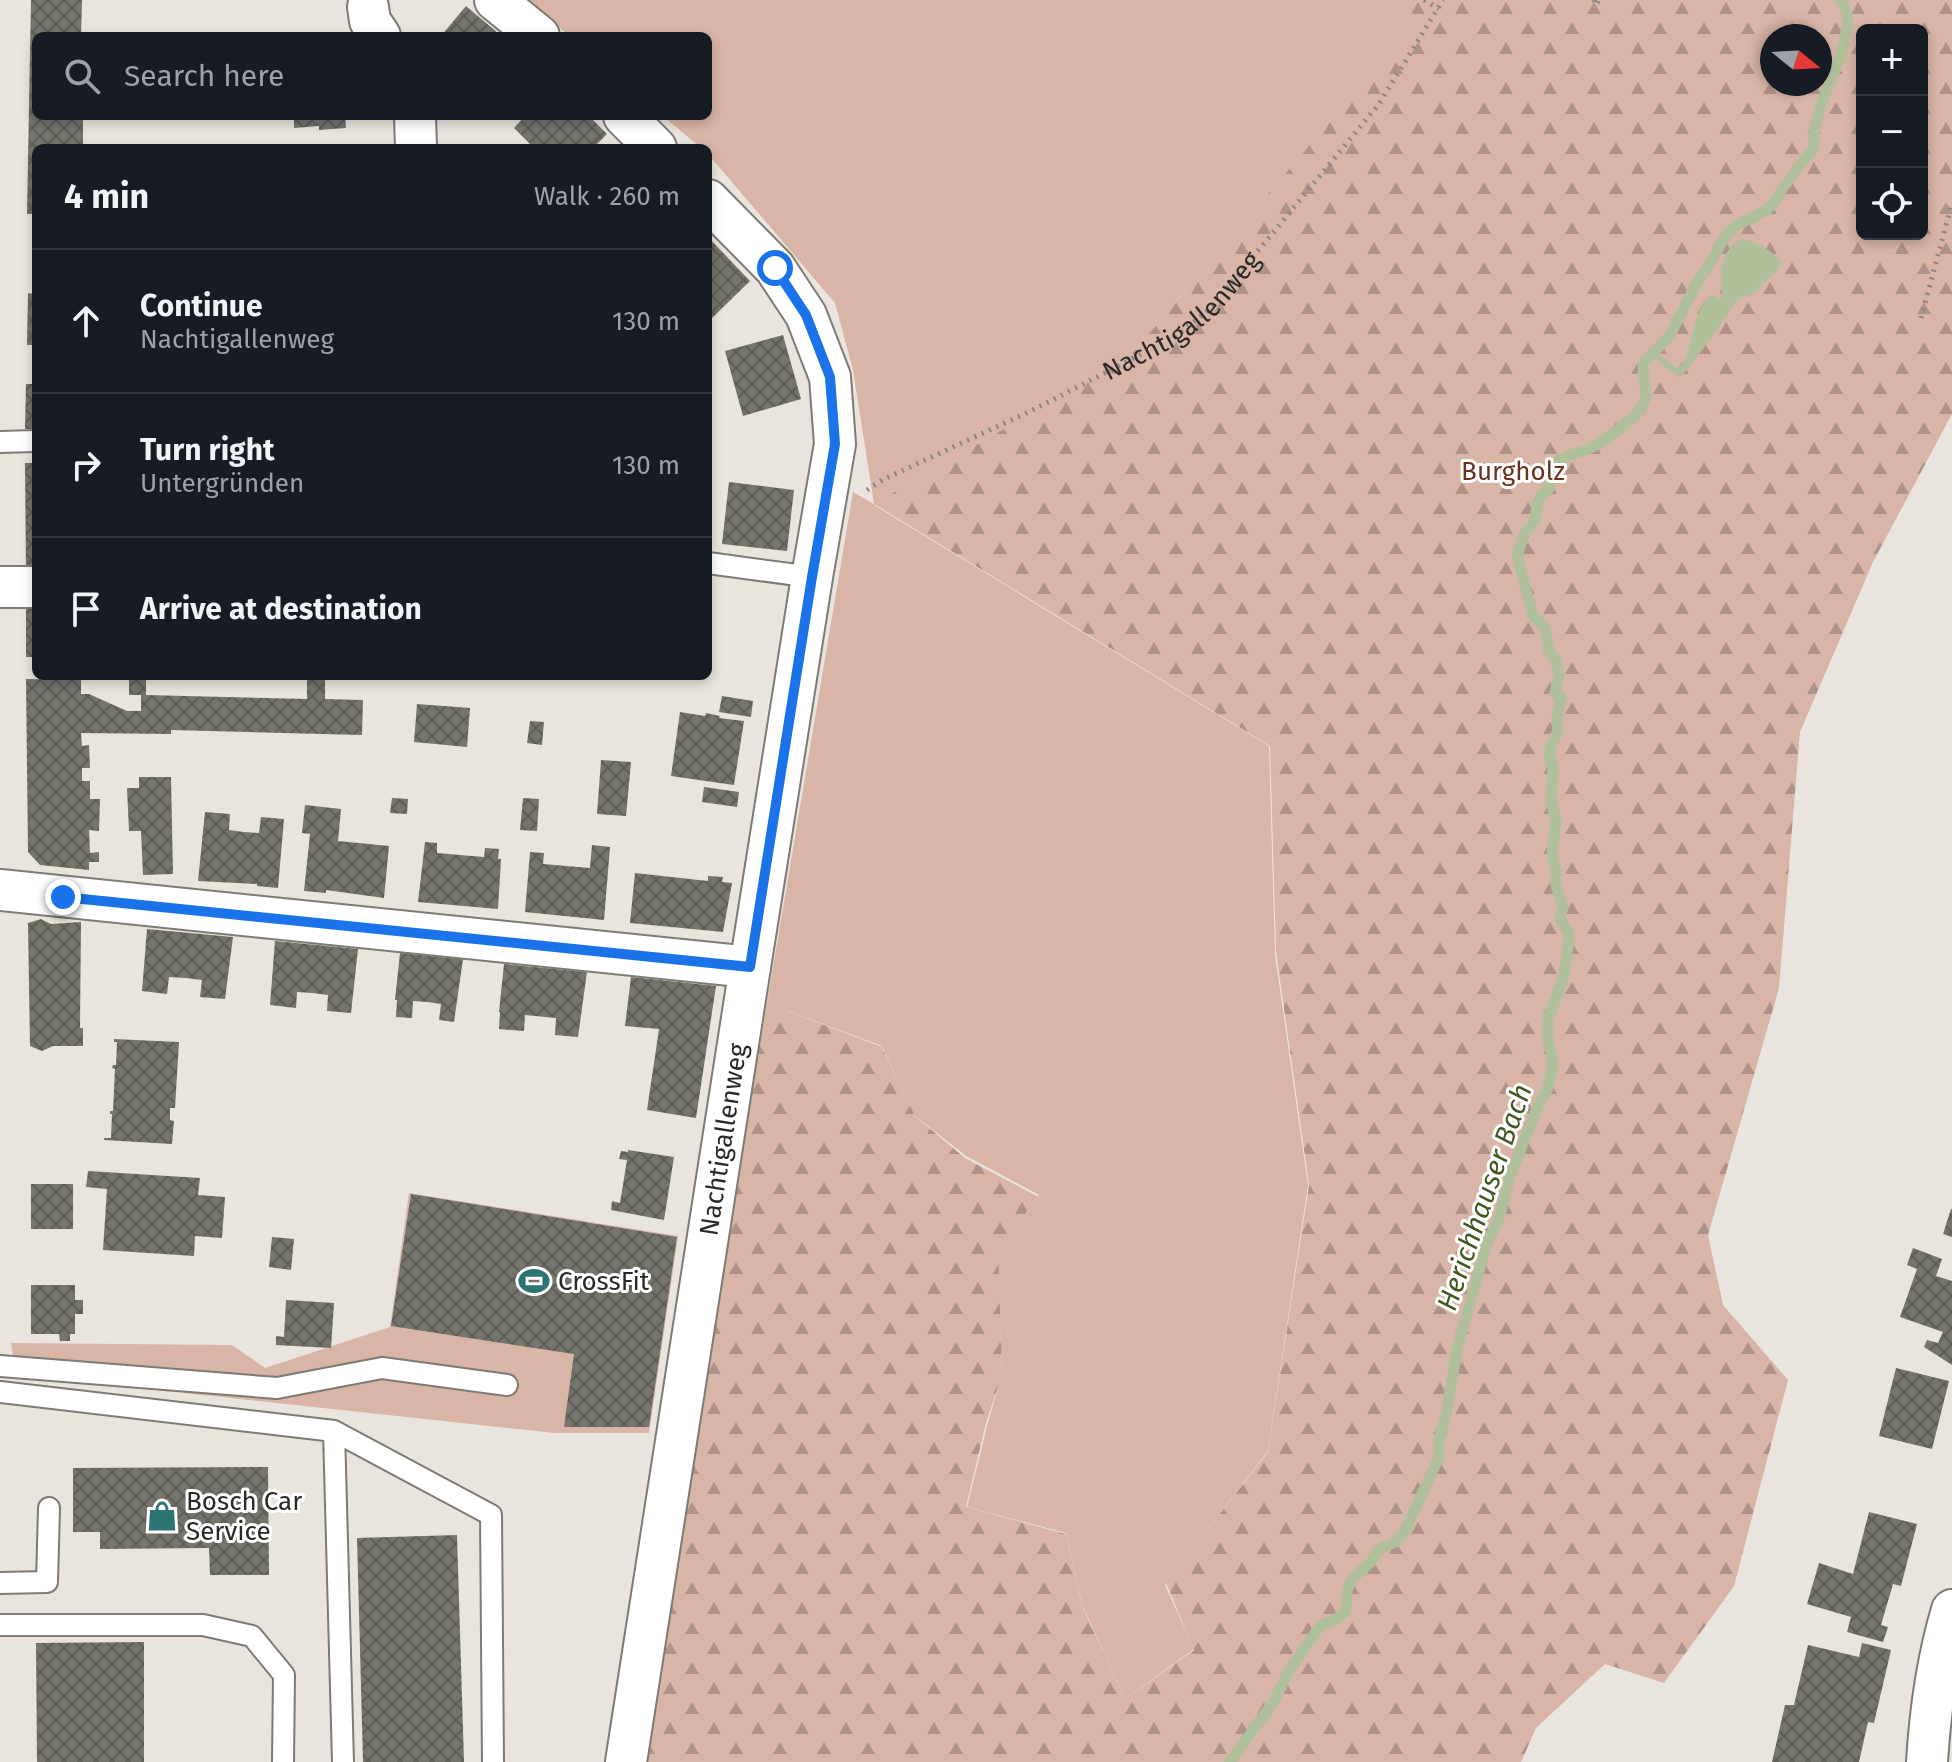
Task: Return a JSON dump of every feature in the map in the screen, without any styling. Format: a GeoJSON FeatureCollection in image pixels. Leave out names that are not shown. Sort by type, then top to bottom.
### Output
{"type":"FeatureCollection","features":[{"type":"Feature","properties":{"kind":"street"},"geometry":{"type":"LineString","coordinates":[[495,0],[534,32]]}},
{"type":"Feature","properties":{"kind":"street"},"geometry":{"type":"LineString","coordinates":[[415,120],[416,144]]}},
{"type":"Feature","properties":{"kind":"street"},"geometry":{"type":"LineString","coordinates":[[628,120],[652,144]]}},
{"type":"Feature","properties":{"kind":"street","name":"Nachtigallenweg"},"geometry":{"type":"LineString","coordinates":[[626,1762],[835,444],[830,377],[806,315],[775,268],[712,204]]}},
{"type":"Feature","properties":{"kind":"street"},"geometry":{"type":"LineString","coordinates":[[0,587],[32,587]]}},
{"type":"Feature","properties":{"kind":"street"},"geometry":{"type":"LineString","coordinates":[[0,890],[750,967]]}},
{"type":"Feature","properties":{"kind":"street"},"geometry":{"type":"LineString","coordinates":[[1927,1762],[1946,1631],[1952,1610]]}},
{"type":"Feature","properties":{"kind":"lane"},"geometry":{"type":"LineString","coordinates":[[0,442],[32,441]]}},
{"type":"Feature","properties":{"kind":"lane"},"geometry":{"type":"LineString","coordinates":[[712,564],[812,577]]}},
{"type":"Feature","properties":{"kind":"lane"},"geometry":{"type":"LineString","coordinates":[[0,1366],[277,1388],[382,1368],[507,1385]]}},
{"type":"Feature","properties":{"kind":"lane"},"geometry":{"type":"LineString","coordinates":[[0,1392],[334,1431],[491,1515],[493,1762]]}},
{"type":"Feature","properties":{"kind":"lane"},"geometry":{"type":"LineString","coordinates":[[334,1431],[343,1762]]}},
{"type":"Feature","properties":{"kind":"lane"},"geometry":{"type":"LineString","coordinates":[[0,1583],[47,1582],[49,1508]]}},
{"type":"Feature","properties":{"kind":"lane"},"geometry":{"type":"LineString","coordinates":[[0,1625],[203,1625],[252,1636],[284,1675],[283,1762]]}},
{"type":"Feature","properties":{"kind":"path"},"geometry":{"type":"LineString","coordinates":[[1424,0],[1439,9]]}},
{"type":"Feature","properties":{"kind":"path","name":"Nachtigallenweg"},"geometry":{"type":"LineString","coordinates":[[822,519],[882,480],[1035,409],[1176,336],[1211,308],[1379,104],[1443,0]]}},
{"type":"Feature","properties":{"kind":"path"},"geometry":{"type":"LineString","coordinates":[[1921,318],[1952,203]]}},
{"type":"Feature","properties":{"kind":"green space"},"geometry":{"type":"Polygon","coordinates":[[[527,0],[1389,0],[1420,17],[1129,357],[874,505],[1269,746],[1275,955],[1308,1185],[1268,1451],[1165,1585],[1194,1649],[1125,1699],[1082,1605],[1066,1533],[967,1507],[1002,1374],[997,1247],[1039,1195],[966,1156],[914,1115],[882,1046],[767,1003],[853,492],[874,504],[853,370],[835,303],[712,159],[712,144],[696,144],[668,120],[712,120],[712,32],[564,32],[527,0]]]}},
{"type":"Feature","properties":{"kind":"green space","name":"Burgholz"},"geometry":{"type":"Polygon","coordinates":[[[1389,0],[1952,0],[1952,414],[1873,562],[1800,732],[1779,988],[1708,1235],[1723,1305],[1788,1380],[1734,1586],[1664,1683],[1605,1664],[1536,1728],[1521,1762],[636,1762],[657,1617],[767,1003],[882,1047],[915,1116],[965,1158],[1039,1197],[998,1246],[1002,1375],[986,1423],[966,1507],[1066,1534],[1082,1606],[1125,1699],[1194,1650],[1166,1583],[1268,1452],[1309,1185],[1276,952],[1270,746],[874,504],[1129,357],[1419,17],[1389,0]]]}},
{"type":"Feature","properties":{"kind":"green space","name":"CrossFit"},"geometry":{"type":"Polygon","coordinates":[[[409,1193],[678,1236],[649,1433],[555,1433],[16,1375],[11,1343],[232,1345],[265,1368],[390,1327],[409,1193]]]}},
{"type":"Feature","properties":{"kind":"shaded area"},"geometry":{"type":"Polygon","coordinates":[[[1741,239],[1758,244],[1772,253],[1781,261],[1778,270],[1752,295],[1739,298],[1680,378],[1653,355],[1655,352],[1678,369],[1687,353],[1695,322],[1704,303],[1711,295],[1720,299],[1723,262],[1730,249],[1741,239]]]}},
{"type":"Feature","properties":{"kind":"building"},"geometry":{"type":"Polygon","coordinates":[[[31,0],[82,0],[81,32],[32,32],[32,120],[83,120],[83,144],[32,144],[32,214],[27,214],[31,0]]]}},
{"type":"Feature","properties":{"kind":"building"},"geometry":{"type":"Polygon","coordinates":[[[466,6],[496,32],[444,32],[466,6]]]}},
{"type":"Feature","properties":{"kind":"building"},"geometry":{"type":"Polygon","coordinates":[[[294,120],[345,120],[346,128],[319,130],[319,126],[294,128],[294,120]]]}},
{"type":"Feature","properties":{"kind":"building"},"geometry":{"type":"Polygon","coordinates":[[[521,120],[593,120],[607,134],[597,144],[530,144],[514,128],[521,120]]]}},
{"type":"Feature","properties":{"kind":"building"},"geometry":{"type":"Polygon","coordinates":[[[712,241],[750,281],[712,318],[712,241]]]}},
{"type":"Feature","properties":{"kind":"building"},"geometry":{"type":"Polygon","coordinates":[[[28,293],[32,294],[32,345],[27,345],[28,293]]]}},
{"type":"Feature","properties":{"kind":"building"},"geometry":{"type":"Polygon","coordinates":[[[783,335],[801,399],[743,416],[725,351],[783,335]]]}},
{"type":"Feature","properties":{"kind":"building"},"geometry":{"type":"Polygon","coordinates":[[[26,384],[32,384],[32,429],[25,429],[26,384]]]}},
{"type":"Feature","properties":{"kind":"building"},"geometry":{"type":"Polygon","coordinates":[[[25,463],[32,463],[32,571],[26,571],[25,463]]]}},
{"type":"Feature","properties":{"kind":"building"},"geometry":{"type":"Polygon","coordinates":[[[729,482],[794,490],[787,551],[722,544],[729,482]]]}},
{"type":"Feature","properties":{"kind":"building"},"geometry":{"type":"Polygon","coordinates":[[[26,601],[32,601],[32,657],[26,657],[26,601]]]}},
{"type":"Feature","properties":{"kind":"building"},"geometry":{"type":"Polygon","coordinates":[[[26,679],[81,680],[81,694],[89,694],[127,711],[141,711],[141,695],[129,695],[129,680],[146,680],[146,695],[307,699],[307,680],[325,680],[325,699],[363,700],[362,735],[171,730],[171,734],[81,733],[82,746],[89,745],[90,768],[82,768],[82,781],[90,781],[90,799],[100,799],[99,831],[89,830],[90,853],[99,852],[99,862],[89,862],[89,870],[40,865],[28,852],[26,679]]]}},
{"type":"Feature","properties":{"kind":"building"},"geometry":{"type":"Polygon","coordinates":[[[722,696],[753,701],[751,717],[719,712],[722,696]]]}},
{"type":"Feature","properties":{"kind":"building"},"geometry":{"type":"Polygon","coordinates":[[[417,704],[470,708],[467,747],[414,742],[417,704]]]}},
{"type":"Feature","properties":{"kind":"building"},"geometry":{"type":"Polygon","coordinates":[[[680,712],[705,716],[706,713],[744,721],[734,785],[671,776],[680,712]]]}},
{"type":"Feature","properties":{"kind":"building"},"geometry":{"type":"Polygon","coordinates":[[[530,721],[544,722],[542,745],[527,743],[530,721]]]}},
{"type":"Feature","properties":{"kind":"building"},"geometry":{"type":"Polygon","coordinates":[[[601,760],[631,762],[626,816],[597,814],[601,760]]]}},
{"type":"Feature","properties":{"kind":"building"},"geometry":{"type":"Polygon","coordinates":[[[139,777],[171,777],[173,874],[143,875],[141,831],[129,831],[127,788],[139,788],[139,777]]]}},
{"type":"Feature","properties":{"kind":"building"},"geometry":{"type":"Polygon","coordinates":[[[704,787],[739,792],[737,807],[702,802],[704,787]]]}},
{"type":"Feature","properties":{"kind":"building"},"geometry":{"type":"Polygon","coordinates":[[[392,798],[408,799],[407,814],[390,813],[392,798]]]}},
{"type":"Feature","properties":{"kind":"building"},"geometry":{"type":"Polygon","coordinates":[[[523,798],[539,799],[537,831],[520,830],[523,798]]]}},
{"type":"Feature","properties":{"kind":"building"},"geometry":{"type":"Polygon","coordinates":[[[305,805],[341,809],[338,841],[389,846],[384,898],[326,890],[326,893],[304,891],[310,834],[302,833],[305,805]]]}},
{"type":"Feature","properties":{"kind":"building"},"geometry":{"type":"Polygon","coordinates":[[[205,812],[230,814],[229,830],[244,832],[259,833],[261,817],[284,819],[278,888],[198,881],[205,812]]]}},
{"type":"Feature","properties":{"kind":"building"},"geometry":{"type":"Polygon","coordinates":[[[425,842],[437,843],[437,853],[484,857],[485,848],[499,849],[498,909],[418,902],[425,842]]]}},
{"type":"Feature","properties":{"kind":"building"},"geometry":{"type":"Polygon","coordinates":[[[592,845],[610,847],[604,920],[525,912],[530,852],[544,853],[543,864],[590,868],[592,845]]]}},
{"type":"Feature","properties":{"kind":"building"},"geometry":{"type":"Polygon","coordinates":[[[635,873],[708,881],[708,876],[723,877],[722,882],[732,883],[723,932],[630,923],[635,873]]]}},
{"type":"Feature","properties":{"kind":"building"},"geometry":{"type":"Polygon","coordinates":[[[41,919],[51,924],[81,922],[80,1028],[83,1028],[83,1046],[53,1046],[42,1051],[30,1046],[28,923],[41,919]]]}},
{"type":"Feature","properties":{"kind":"building"},"geometry":{"type":"Polygon","coordinates":[[[147,929],[233,937],[225,999],[200,997],[202,980],[186,978],[169,977],[167,994],[142,991],[147,929]]]}},
{"type":"Feature","properties":{"kind":"building"},"geometry":{"type":"Polygon","coordinates":[[[275,941],[358,949],[351,1013],[327,1011],[328,995],[312,993],[297,992],[296,1008],[270,1005],[275,941]]]}},
{"type":"Feature","properties":{"kind":"building"},"geometry":{"type":"Polygon","coordinates":[[[400,953],[463,959],[454,1022],[439,1020],[441,1004],[427,1002],[413,1001],[412,1018],[396,1017],[400,953]]]}},
{"type":"Feature","properties":{"kind":"building"},"geometry":{"type":"Polygon","coordinates":[[[504,964],[587,972],[578,1037],[555,1035],[556,1018],[525,1015],[524,1031],[499,1029],[504,964]]]}},
{"type":"Feature","properties":{"kind":"building"},"geometry":{"type":"Polygon","coordinates":[[[631,977],[716,986],[696,1118],[647,1110],[659,1029],[625,1026],[631,977]]]}},
{"type":"Feature","properties":{"kind":"building"},"geometry":{"type":"Polygon","coordinates":[[[114,1039],[179,1042],[175,1108],[170,1108],[170,1120],[174,1121],[172,1144],[104,1140],[111,1138],[110,1111],[113,1111],[115,1069],[112,1068],[116,1065],[117,1042],[114,1039]]]}},
{"type":"Feature","properties":{"kind":"building"},"geometry":{"type":"Polygon","coordinates":[[[621,1151],[674,1157],[664,1220],[611,1210],[612,1201],[620,1203],[627,1160],[619,1159],[621,1151]]]}},
{"type":"Feature","properties":{"kind":"building"},"geometry":{"type":"Polygon","coordinates":[[[88,1171],[200,1178],[198,1195],[225,1197],[222,1238],[195,1236],[194,1256],[103,1250],[107,1189],[86,1187],[88,1171]]]}},
{"type":"Feature","properties":{"kind":"building"},"geometry":{"type":"Polygon","coordinates":[[[31,1184],[73,1184],[73,1229],[31,1229],[31,1184]]]}},
{"type":"Feature","properties":{"kind":"building"},"geometry":{"type":"Polygon","coordinates":[[[411,1194],[677,1237],[649,1427],[564,1427],[574,1354],[391,1326],[411,1194]]]}},
{"type":"Feature","properties":{"kind":"building"},"geometry":{"type":"Polygon","coordinates":[[[1952,1209],[1952,1237],[1943,1234],[1952,1209]]]}},
{"type":"Feature","properties":{"kind":"building"},"geometry":{"type":"Polygon","coordinates":[[[272,1237],[294,1239],[291,1270],[269,1267],[272,1237]]]}},
{"type":"Feature","properties":{"kind":"building"},"geometry":{"type":"Polygon","coordinates":[[[1913,1248],[1942,1259],[1936,1276],[1952,1281],[1952,1365],[1924,1347],[1927,1340],[1938,1343],[1943,1332],[1900,1317],[1917,1269],[1907,1265],[1913,1248]]]}},
{"type":"Feature","properties":{"kind":"building"},"geometry":{"type":"Polygon","coordinates":[[[31,1285],[75,1285],[75,1300],[83,1300],[83,1314],[75,1314],[75,1334],[70,1334],[70,1341],[60,1341],[59,1334],[31,1334],[31,1285]]]}},
{"type":"Feature","properties":{"kind":"building"},"geometry":{"type":"Polygon","coordinates":[[[286,1300],[334,1303],[331,1348],[276,1345],[276,1336],[284,1337],[286,1300]]]}},
{"type":"Feature","properties":{"kind":"building"},"geometry":{"type":"Polygon","coordinates":[[[1896,1368],[1949,1381],[1932,1449],[1879,1436],[1896,1368]]]}},
{"type":"Feature","properties":{"kind":"building"},"geometry":{"type":"Polygon","coordinates":[[[268,1467],[269,1575],[210,1575],[209,1548],[100,1549],[100,1532],[73,1532],[73,1468],[268,1467]]]}},
{"type":"Feature","properties":{"kind":"building"},"geometry":{"type":"Polygon","coordinates":[[[1869,1512],[1917,1524],[1901,1586],[1893,1584],[1881,1625],[1888,1627],[1883,1642],[1847,1632],[1851,1617],[1807,1604],[1819,1563],[1853,1574],[1869,1512]]]}},
{"type":"Feature","properties":{"kind":"building"},"geometry":{"type":"Polygon","coordinates":[[[457,1535],[464,1762],[363,1762],[357,1538],[457,1535]]]}},
{"type":"Feature","properties":{"kind":"building"},"geometry":{"type":"Polygon","coordinates":[[[144,1642],[144,1762],[37,1762],[36,1643],[144,1642]]]}},
{"type":"Feature","properties":{"kind":"building"},"geometry":{"type":"Polygon","coordinates":[[[1862,1643],[1891,1650],[1874,1723],[1868,1722],[1859,1762],[1772,1762],[1785,1705],[1794,1705],[1808,1645],[1859,1657],[1862,1643]]]}},
{"type":"Feature","properties":{"kind":"waterway","name":"Herichhauser Bach"},"geometry":{"type":"LineString","coordinates":[[1230,1762],[1274,1701],[1288,1673],[1320,1626],[1337,1619],[1346,1611],[1347,1590],[1353,1578],[1371,1562],[1379,1549],[1395,1542],[1404,1533],[1439,1457],[1439,1439],[1457,1349],[1487,1243],[1499,1219],[1510,1176],[1548,1088],[1553,1064],[1547,1034],[1548,1019],[1564,976],[1569,939],[1560,918],[1563,907],[1555,882],[1557,875],[1552,854],[1556,821],[1551,801],[1553,768],[1549,754],[1558,731],[1561,697],[1555,693],[1559,676],[1556,660],[1549,650],[1545,627],[1533,616],[1517,556],[1524,535],[1535,520],[1541,496],[1549,489],[1556,464],[1602,441],[1641,407],[1646,397],[1643,364],[1670,335],[1727,234],[1736,225],[1764,212],[1773,204],[1814,147],[1820,107],[1840,58],[1848,24],[1841,0]]}},
{"type":"Feature","properties":{"kind":"place","name":"CrossFit"},"geometry":{"type":"Point","coordinates":[534,1281]}},
{"type":"Feature","properties":{"kind":"place","name":"Bosch Car Service"},"geometry":{"type":"Point","coordinates":[162,1516]}},
{"type":"Feature","properties":{"kind":"route"},"geometry":{"type":"LineString","coordinates":[[63,897],[750,967],[835,444],[830,377],[806,315],[775,268]]}}]}
